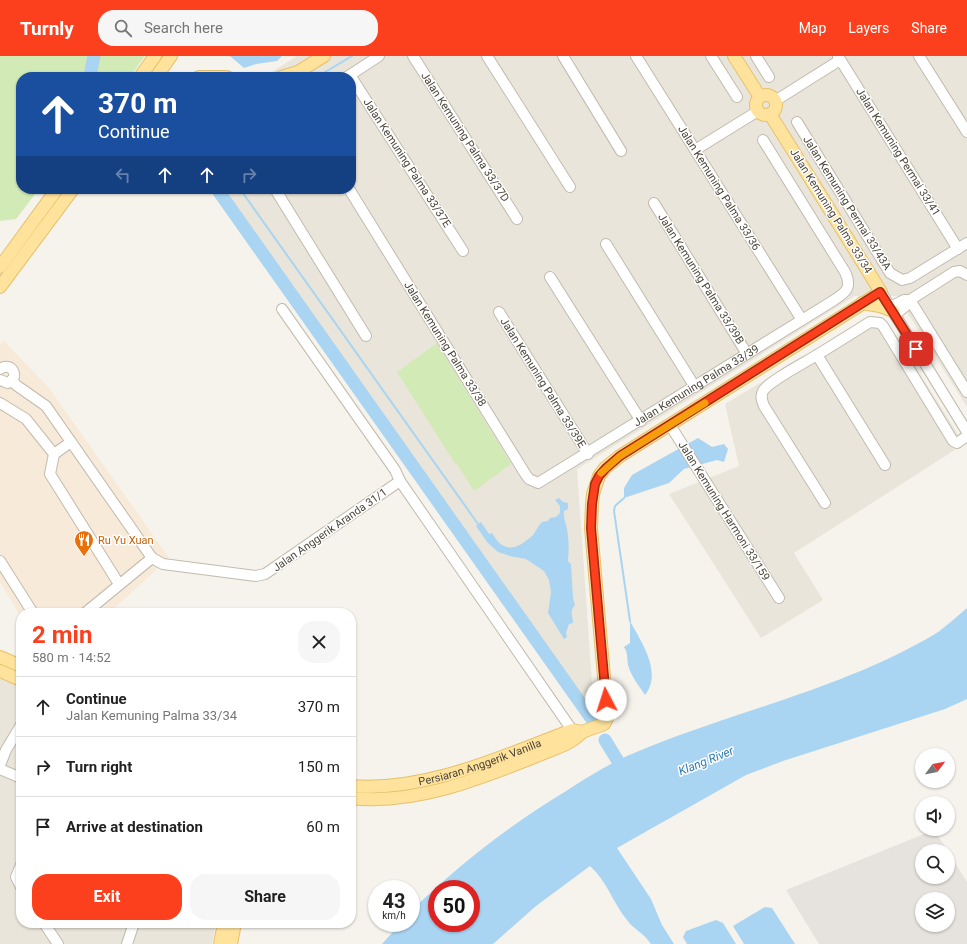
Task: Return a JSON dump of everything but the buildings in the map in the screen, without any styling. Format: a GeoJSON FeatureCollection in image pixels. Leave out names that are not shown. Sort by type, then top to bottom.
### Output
{"type":"FeatureCollection","features":[{"type":"Feature","properties":{"kind":"main road"},"geometry":{"type":"LineString","coordinates":[[144,72],[155,56]]}},
{"type":"Feature","properties":{"kind":"main road"},"geometry":{"type":"LineString","coordinates":[[160,72],[171,56]]}},
{"type":"Feature","properties":{"kind":"main road"},"geometry":{"type":"LineString","coordinates":[[298,72],[324,56]]}},
{"type":"Feature","properties":{"kind":"main road"},"geometry":{"type":"LineString","coordinates":[[734,56],[760,97]]}},
{"type":"Feature","properties":{"kind":"main road"},"geometry":{"type":"LineString","coordinates":[[768,96],[775,101],[775,107],[764,112],[756,106],[760,97],[768,96]]}},
{"type":"Feature","properties":{"kind":"main road","name":"Jalan Kemuning Palma 33/34"},"geometry":{"type":"LineString","coordinates":[[764,112],[880,292]]}},
{"type":"Feature","properties":{"kind":"main road"},"geometry":{"type":"LineString","coordinates":[[0,267],[54,194]]}},
{"type":"Feature","properties":{"kind":"main road"},"geometry":{"type":"LineString","coordinates":[[0,287],[69,194]]}},
{"type":"Feature","properties":{"kind":"main road"},"geometry":{"type":"LineString","coordinates":[[862,303],[880,292]]}},
{"type":"Feature","properties":{"kind":"main road"},"geometry":{"type":"LineString","coordinates":[[862,303],[880,306],[892,311]]}},
{"type":"Feature","properties":{"kind":"main road","name":"Jalan Kemuning Palma 33/39"},"geometry":{"type":"LineString","coordinates":[[604,724],[607,718],[606,700],[591,528],[593,494],[599,476],[620,456],[862,303]]}},
{"type":"Feature","properties":{"kind":"main road"},"geometry":{"type":"LineString","coordinates":[[0,657],[16,664]]}},
{"type":"Feature","properties":{"kind":"main road"},"geometry":{"type":"LineString","coordinates":[[0,671],[16,678]]}},
{"type":"Feature","properties":{"kind":"main road","name":"Persiaran Anggerik Vanilla"},"geometry":{"type":"LineString","coordinates":[[356,786],[394,785],[440,776],[577,734],[604,724]]}},
{"type":"Feature","properties":{"kind":"main road","name":"Persiaran Anggerik Vanilla"},"geometry":{"type":"LineString","coordinates":[[356,798],[379,798],[424,794],[442,789],[507,768],[577,734]]}},
{"type":"Feature","properties":{"kind":"main road"},"geometry":{"type":"LineString","coordinates":[[220,944],[223,928]]}},
{"type":"Feature","properties":{"kind":"main road"},"geometry":{"type":"LineString","coordinates":[[231,944],[234,928]]}},
{"type":"Feature","properties":{"kind":"street"},"geometry":{"type":"LineString","coordinates":[[355,72],[379,56]]}},
{"type":"Feature","properties":{"kind":"street","name":"Jalan Kemuning Palma 33/37D"},"geometry":{"type":"LineString","coordinates":[[413,56],[517,219]]}},
{"type":"Feature","properties":{"kind":"street"},"geometry":{"type":"LineString","coordinates":[[487,56],[570,187]]}},
{"type":"Feature","properties":{"kind":"street"},"geometry":{"type":"LineString","coordinates":[[563,56],[621,151]]}},
{"type":"Feature","properties":{"kind":"street","name":"Jalan Kemuning Palma 33/36"},"geometry":{"type":"LineString","coordinates":[[636,56],[802,320]]}},
{"type":"Feature","properties":{"kind":"street"},"geometry":{"type":"LineString","coordinates":[[711,56],[736,97]]}},
{"type":"Feature","properties":{"kind":"street"},"geometry":{"type":"LineString","coordinates":[[756,56],[769,77]]}},
{"type":"Feature","properties":{"kind":"street"},"geometry":{"type":"LineString","coordinates":[[919,56],[967,132]]}},
{"type":"Feature","properties":{"kind":"street"},"geometry":{"type":"LineString","coordinates":[[775,101],[839,58]]}},
{"type":"Feature","properties":{"kind":"street","name":"Jalan Kemuning Permai 33/41"},"geometry":{"type":"LineString","coordinates":[[839,58],[958,249]]}},
{"type":"Feature","properties":{"kind":"street","name":"Jalan Kemuning Palma 33/37E"},"geometry":{"type":"LineString","coordinates":[[356,87],[463,251]]}},
{"type":"Feature","properties":{"kind":"street"},"geometry":{"type":"LineString","coordinates":[[695,150],[764,112]]}},
{"type":"Feature","properties":{"kind":"street","name":"Jalan Kemuning Permai 33/43A"},"geometry":{"type":"LineString","coordinates":[[797,122],[890,273],[902,280],[910,278],[958,249]]}},
{"type":"Feature","properties":{"kind":"street","name":"Jalan Kemuning Palma 33/39"},"geometry":{"type":"LineString","coordinates":[[550,477],[802,320],[843,294],[847,289],[849,282],[848,277],[763,140]]}},
{"type":"Feature","properties":{"kind":"street"},"geometry":{"type":"LineString","coordinates":[[278,194],[366,336]]}},
{"type":"Feature","properties":{"kind":"street","name":"Jalan Kemuning Palma 33/38"},"geometry":{"type":"LineString","coordinates":[[352,194],[529,480],[538,483],[550,477]]}},
{"type":"Feature","properties":{"kind":"street","name":"Jalan Kemuning Palma 33/39B"},"geometry":{"type":"LineString","coordinates":[[654,203],[748,354]]}},
{"type":"Feature","properties":{"kind":"street"},"geometry":{"type":"LineString","coordinates":[[958,249],[967,243]]}},
{"type":"Feature","properties":{"kind":"street"},"geometry":{"type":"LineString","coordinates":[[606,244],[695,387]]}},
{"type":"Feature","properties":{"kind":"street"},"geometry":{"type":"LineString","coordinates":[[892,311],[904,300],[910,300],[954,272],[963,273]]}},
{"type":"Feature","properties":{"kind":"street"},"geometry":{"type":"LineString","coordinates":[[550,277],[641,421]]}},
{"type":"Feature","properties":{"kind":"street"},"geometry":{"type":"LineString","coordinates":[[880,292],[967,432]]}},
{"type":"Feature","properties":{"kind":"street"},"geometry":{"type":"LineString","coordinates":[[910,300],[967,392]]}},
{"type":"Feature","properties":{"kind":"street"},"geometry":{"type":"LineString","coordinates":[[282,309],[391,464],[400,481]]}},
{"type":"Feature","properties":{"kind":"street","name":"Jalan Kemuning Palma 33/39E"},"geometry":{"type":"LineString","coordinates":[[499,312],[588,454]]}},
{"type":"Feature","properties":{"kind":"street"},"geometry":{"type":"LineString","coordinates":[[825,504],[764,406],[761,398],[763,391],[775,381],[818,357],[870,322],[883,326],[955,443],[967,436]]}},
{"type":"Feature","properties":{"kind":"street"},"geometry":{"type":"LineString","coordinates":[[818,357],[885,465]]}},
{"type":"Feature","properties":{"kind":"street"},"geometry":{"type":"LineString","coordinates":[[0,370],[6,367],[11,368],[14,375],[12,380],[8,383],[0,380]]}},
{"type":"Feature","properties":{"kind":"street"},"geometry":{"type":"LineString","coordinates":[[12,380],[16,385],[46,406],[152,558],[91,608]]}},
{"type":"Feature","properties":{"kind":"street"},"geometry":{"type":"LineString","coordinates":[[0,403],[26,419],[54,454]]}},
{"type":"Feature","properties":{"kind":"street"},"geometry":{"type":"LineString","coordinates":[[946,429],[960,420]]}},
{"type":"Feature","properties":{"kind":"street","name":"Jalan Kemuning Harmoni 33/159"},"geometry":{"type":"LineString","coordinates":[[670,425],[779,598]]}},
{"type":"Feature","properties":{"kind":"street"},"geometry":{"type":"LineString","coordinates":[[71,442],[54,454],[50,474],[119,584]]}},
{"type":"Feature","properties":{"kind":"street","name":"Jalan Anggerik Aranda 31/1"},"geometry":{"type":"LineString","coordinates":[[152,558],[163,564],[178,567],[260,576],[274,569],[400,481],[577,734]]}},
{"type":"Feature","properties":{"kind":"street"},"geometry":{"type":"LineString","coordinates":[[0,561],[30,608]]}},
{"type":"Feature","properties":{"kind":"street"},"geometry":{"type":"LineString","coordinates":[[0,765],[6,750],[16,733]]}},
{"type":"Feature","properties":{"kind":"street"},"geometry":{"type":"LineString","coordinates":[[0,769],[16,776]]}},
{"type":"Feature","properties":{"kind":"street"},"geometry":{"type":"LineString","coordinates":[[47,928],[58,944]]}},
{"type":"Feature","properties":{"kind":"street"},"geometry":{"type":"LineString","coordinates":[[129,944],[133,928]]}},
{"type":"Feature","properties":{"kind":"shaded area"},"geometry":{"type":"Polygon","coordinates":[[[297,56],[967,56],[967,407],[897,296],[855,296],[577,469],[594,712],[228,194],[356,194],[356,72],[272,72],[297,56]]]}},
{"type":"Feature","properties":{"kind":"shaded area"},"geometry":{"type":"Polygon","coordinates":[[[869,317],[888,323],[964,444],[794,553],[823,600],[761,638],[669,494],[739,466],[725,404],[869,317]]]}},
{"type":"Feature","properties":{"kind":"shaded area"},"geometry":{"type":"Polygon","coordinates":[[[3,340],[49,388],[169,558],[114,608],[16,609],[0,582],[0,345],[3,340]]]}},
{"type":"Feature","properties":{"kind":"shaded area"},"geometry":{"type":"Polygon","coordinates":[[[0,674],[16,681],[16,928],[215,928],[212,944],[0,944],[0,674]]]}},
{"type":"Feature","properties":{"kind":"shaded area"},"geometry":{"type":"Polygon","coordinates":[[[919,836],[938,836],[943,844],[915,844],[915,884],[955,884],[955,863],[967,882],[967,944],[819,944],[786,890],[919,836]]]}},
{"type":"Feature","properties":{"kind":"green space"},"geometry":{"type":"Polygon","coordinates":[[[0,56],[145,56],[134,72],[16,72],[16,194],[35,194],[16,219],[0,221],[0,56]]]}},
{"type":"Feature","properties":{"kind":"green space"},"geometry":{"type":"Polygon","coordinates":[[[437,343],[511,464],[474,491],[397,372],[437,343]]]}},
{"type":"Feature","properties":{"kind":"water"},"geometry":{"type":"Polygon","coordinates":[[[230,56],[282,56],[277,61],[256,64],[244,68],[230,56]]]}},
{"type":"Feature","properties":{"kind":"water"},"geometry":{"type":"Polygon","coordinates":[[[698,438],[712,447],[724,444],[728,449],[724,462],[717,460],[684,469],[669,483],[624,498],[624,488],[632,475],[698,438]]]}},
{"type":"Feature","properties":{"kind":"water"},"geometry":{"type":"Polygon","coordinates":[[[559,498],[563,502],[568,503],[568,509],[564,511],[564,516],[568,533],[568,561],[571,564],[573,598],[575,605],[572,611],[573,623],[569,624],[566,633],[567,637],[564,639],[548,613],[551,592],[549,580],[544,571],[526,559],[498,552],[487,542],[476,526],[481,522],[489,534],[492,533],[501,544],[511,548],[522,544],[533,535],[542,522],[556,517],[560,513],[560,506],[555,500],[559,498]]]}},
{"type":"Feature","properties":{"kind":"water","name":"Klang River"},"geometry":{"type":"Polygon","coordinates":[[[967,608],[967,699],[945,709],[783,761],[746,775],[617,848],[651,899],[662,925],[674,944],[651,944],[627,920],[601,878],[590,866],[536,906],[493,944],[382,944],[393,932],[420,932],[420,903],[428,895],[428,932],[480,932],[480,880],[445,880],[522,819],[586,778],[627,756],[665,740],[783,700],[861,671],[898,654],[935,634],[967,608]]]}},
{"type":"Feature","properties":{"kind":"water"},"geometry":{"type":"Polygon","coordinates":[[[630,621],[644,648],[651,667],[652,677],[650,686],[645,695],[631,673],[628,665],[627,653],[624,647],[630,643],[630,621]]]}},
{"type":"Feature","properties":{"kind":"water"},"geometry":{"type":"Polygon","coordinates":[[[765,907],[772,908],[795,944],[744,944],[733,926],[765,907]]]}},
{"type":"Feature","properties":{"kind":"water"},"geometry":{"type":"Polygon","coordinates":[[[716,920],[723,923],[736,944],[687,944],[683,937],[686,931],[716,920]]]}},
{"type":"Feature","properties":{"kind":"waterway"},"geometry":{"type":"LineString","coordinates":[[91,72],[94,56]]}},
{"type":"Feature","properties":{"kind":"waterway"},"geometry":{"type":"LineString","coordinates":[[325,72],[352,56]]}},
{"type":"Feature","properties":{"kind":"waterway"},"geometry":{"type":"LineString","coordinates":[[221,194],[591,718]]}},
{"type":"Feature","properties":{"kind":"waterway"},"geometry":{"type":"LineString","coordinates":[[244,194],[478,524]]}},
{"type":"Feature","properties":{"kind":"waterway"},"geometry":{"type":"LineString","coordinates":[[624,498],[615,506],[614,511],[630,621]]}},
{"type":"Feature","properties":{"kind":"waterway"},"geometry":{"type":"LineString","coordinates":[[605,740],[627,776]]}},
{"type":"Feature","properties":{"kind":"slow traffic"},"geometry":{"type":"LineString","coordinates":[[601,473],[620,456],[705,403]]}},
{"type":"Feature","properties":{"kind":"place","name":"Ru Yu Xuan"},"geometry":{"type":"Point","coordinates":[84,557]}},
{"type":"Feature","properties":{"kind":"route"},"geometry":{"type":"LineString","coordinates":[[606,700],[591,528],[595,484],[599,476],[606,468],[620,456],[880,292],[916,349]]}}]}
